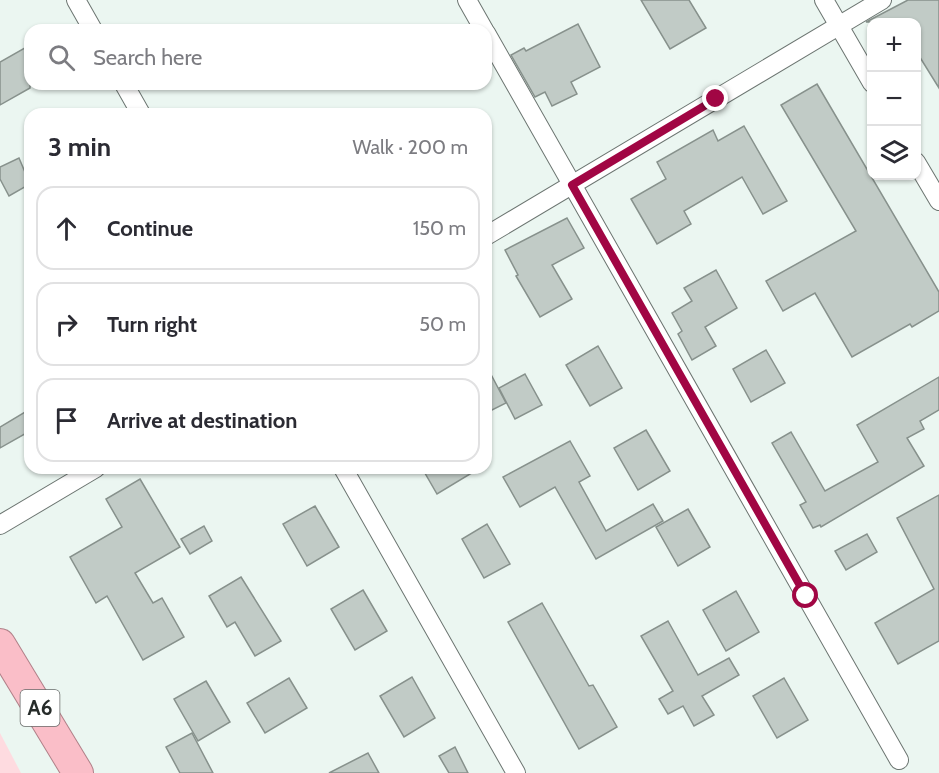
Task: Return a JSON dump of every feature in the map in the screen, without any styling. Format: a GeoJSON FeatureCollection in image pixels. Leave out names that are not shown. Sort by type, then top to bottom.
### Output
{"type":"FeatureCollection","features":[{"type":"Feature","properties":{"kind":"highway","name":"A6"},"geometry":{"type":"LineString","coordinates":[[0,644],[78,773]]}},
{"type":"Feature","properties":{"kind":"street"},"geometry":{"type":"LineString","coordinates":[[76,0],[90,24]]}},
{"type":"Feature","properties":{"kind":"street"},"geometry":{"type":"LineString","coordinates":[[467,0],[480,24]]}},
{"type":"Feature","properties":{"kind":"street"},"geometry":{"type":"LineString","coordinates":[[824,0],[867,74]]}},
{"type":"Feature","properties":{"kind":"street"},"geometry":{"type":"LineString","coordinates":[[492,232],[882,0]]}},
{"type":"Feature","properties":{"kind":"street"},"geometry":{"type":"LineString","coordinates":[[492,44],[899,760]]}},
{"type":"Feature","properties":{"kind":"street"},"geometry":{"type":"LineString","coordinates":[[127,90],[138,108]]}},
{"type":"Feature","properties":{"kind":"street"},"geometry":{"type":"LineString","coordinates":[[921,170],[939,201]]}},
{"type":"Feature","properties":{"kind":"street"},"geometry":{"type":"LineString","coordinates":[[0,525],[86,474]]}},
{"type":"Feature","properties":{"kind":"street"},"geometry":{"type":"LineString","coordinates":[[346,474],[516,773]]}},
{"type":"Feature","properties":{"kind":"shaded area"},"geometry":{"type":"Polygon","coordinates":[[[0,733],[21,773],[0,773],[0,733]]]}},
{"type":"Feature","properties":{"kind":"building"},"geometry":{"type":"Polygon","coordinates":[[[641,0],[689,0],[706,28],[670,49],[641,0]]]}},
{"type":"Feature","properties":{"kind":"building"},"geometry":{"type":"Polygon","coordinates":[[[908,0],[939,0],[939,88],[921,59],[921,18],[874,18],[908,0]]]}},
{"type":"Feature","properties":{"kind":"building"},"geometry":{"type":"Polygon","coordinates":[[[578,24],[600,67],[571,82],[577,94],[552,106],[545,92],[535,97],[511,55],[524,48],[526,51],[578,24]]]}},
{"type":"Feature","properties":{"kind":"building"},"geometry":{"type":"Polygon","coordinates":[[[24,48],[24,90],[26,90],[0,105],[0,62],[24,48]]]}},
{"type":"Feature","properties":{"kind":"building"},"geometry":{"type":"Polygon","coordinates":[[[817,84],[867,169],[867,180],[873,180],[939,292],[939,311],[912,327],[910,324],[852,357],[815,293],[783,311],[766,281],[856,231],[781,105],[817,84]]]}},
{"type":"Feature","properties":{"kind":"building"},"geometry":{"type":"Polygon","coordinates":[[[744,126],[787,201],[763,214],[742,177],[684,211],[691,224],[657,244],[631,199],[666,179],[657,162],[713,130],[718,141],[744,126]]]}},
{"type":"Feature","properties":{"kind":"building"},"geometry":{"type":"Polygon","coordinates":[[[19,158],[24,170],[24,187],[9,196],[0,179],[0,167],[19,158]]]}},
{"type":"Feature","properties":{"kind":"building"},"geometry":{"type":"Polygon","coordinates":[[[567,218],[584,248],[552,265],[572,299],[540,317],[516,276],[518,275],[505,250],[567,218]]]}},
{"type":"Feature","properties":{"kind":"building"},"geometry":{"type":"Polygon","coordinates":[[[716,270],[737,308],[705,327],[716,346],[692,360],[678,334],[682,331],[672,313],[692,301],[684,288],[716,270]]]}},
{"type":"Feature","properties":{"kind":"building"},"geometry":{"type":"Polygon","coordinates":[[[598,346],[622,388],[590,406],[566,365],[598,346]]]}},
{"type":"Feature","properties":{"kind":"building"},"geometry":{"type":"Polygon","coordinates":[[[766,350],[785,383],[751,402],[733,369],[766,350]]]}},
{"type":"Feature","properties":{"kind":"building"},"geometry":{"type":"Polygon","coordinates":[[[525,374],[542,405],[515,419],[499,388],[525,374]]]}},
{"type":"Feature","properties":{"kind":"building"},"geometry":{"type":"Polygon","coordinates":[[[492,376],[506,403],[492,410],[492,376]]]}},
{"type":"Feature","properties":{"kind":"building"},"geometry":{"type":"Polygon","coordinates":[[[939,377],[939,410],[920,421],[924,429],[907,438],[924,466],[821,527],[820,525],[813,528],[800,505],[806,502],[772,443],[791,432],[825,491],[878,462],[857,425],[939,377]]]}},
{"type":"Feature","properties":{"kind":"building"},"geometry":{"type":"Polygon","coordinates":[[[24,413],[24,434],[0,448],[0,427],[24,413]]]}},
{"type":"Feature","properties":{"kind":"building"},"geometry":{"type":"Polygon","coordinates":[[[646,430],[670,471],[638,490],[614,448],[646,430]]]}},
{"type":"Feature","properties":{"kind":"building"},"geometry":{"type":"Polygon","coordinates":[[[570,441],[590,476],[579,482],[606,531],[653,504],[663,521],[596,559],[555,487],[520,507],[503,477],[570,441]]]}},
{"type":"Feature","properties":{"kind":"building"},"geometry":{"type":"Polygon","coordinates":[[[425,474],[470,474],[437,494],[425,474]]]}},
{"type":"Feature","properties":{"kind":"building"},"geometry":{"type":"Polygon","coordinates":[[[140,479],[180,547],[135,573],[153,603],[162,598],[184,637],[143,660],[107,596],[96,603],[70,557],[122,527],[106,499],[140,479]]]}},
{"type":"Feature","properties":{"kind":"building"},"geometry":{"type":"Polygon","coordinates":[[[939,495],[939,641],[898,664],[875,623],[934,589],[897,518],[939,495]]]}},
{"type":"Feature","properties":{"kind":"building"},"geometry":{"type":"Polygon","coordinates":[[[315,506],[339,547],[307,566],[283,524],[315,506]]]}},
{"type":"Feature","properties":{"kind":"building"},"geometry":{"type":"Polygon","coordinates":[[[688,509],[710,547],[678,566],[656,527],[688,509]]]}},
{"type":"Feature","properties":{"kind":"building"},"geometry":{"type":"Polygon","coordinates":[[[487,524],[510,564],[484,578],[462,539],[487,524]]]}},
{"type":"Feature","properties":{"kind":"building"},"geometry":{"type":"Polygon","coordinates":[[[204,526],[212,541],[190,554],[181,539],[204,526]]]}},
{"type":"Feature","properties":{"kind":"building"},"geometry":{"type":"Polygon","coordinates":[[[867,534],[877,552],[846,570],[835,551],[867,534]]]}},
{"type":"Feature","properties":{"kind":"building"},"geometry":{"type":"Polygon","coordinates":[[[241,577],[281,641],[255,656],[235,622],[227,627],[209,596],[241,577]]]}},
{"type":"Feature","properties":{"kind":"building"},"geometry":{"type":"Polygon","coordinates":[[[363,590],[387,631],[355,650],[331,609],[363,590]]]}},
{"type":"Feature","properties":{"kind":"building"},"geometry":{"type":"Polygon","coordinates":[[[736,591],[759,632],[726,651],[703,610],[736,591]]]}},
{"type":"Feature","properties":{"kind":"building"},"geometry":{"type":"Polygon","coordinates":[[[542,603],[589,686],[593,685],[617,727],[579,749],[508,622],[542,603]]]}},
{"type":"Feature","properties":{"kind":"building"},"geometry":{"type":"Polygon","coordinates":[[[668,621],[698,675],[729,658],[739,675],[702,696],[714,715],[694,726],[683,706],[668,714],[659,699],[673,691],[641,636],[668,621]]]}},
{"type":"Feature","properties":{"kind":"building"},"geometry":{"type":"Polygon","coordinates":[[[412,677],[435,718],[404,737],[380,696],[412,677]]]}},
{"type":"Feature","properties":{"kind":"building"},"geometry":{"type":"Polygon","coordinates":[[[289,678],[307,708],[265,733],[247,703],[289,678]]]}},
{"type":"Feature","properties":{"kind":"building"},"geometry":{"type":"Polygon","coordinates":[[[784,678],[808,720],[777,738],[753,696],[784,678]]]}},
{"type":"Feature","properties":{"kind":"building"},"geometry":{"type":"Polygon","coordinates":[[[206,681],[230,722],[198,741],[174,699],[206,681]]]}},
{"type":"Feature","properties":{"kind":"building"},"geometry":{"type":"Polygon","coordinates":[[[192,733],[213,773],[180,773],[166,747],[192,733]]]}},
{"type":"Feature","properties":{"kind":"building"},"geometry":{"type":"Polygon","coordinates":[[[455,747],[468,773],[449,773],[439,756],[455,747]]]}},
{"type":"Feature","properties":{"kind":"building"},"geometry":{"type":"Polygon","coordinates":[[[368,753],[379,773],[329,773],[368,753]]]}},
{"type":"Feature","properties":{"kind":"route"},"geometry":{"type":"LineString","coordinates":[[716,99],[572,185],[806,596]]}}]}
